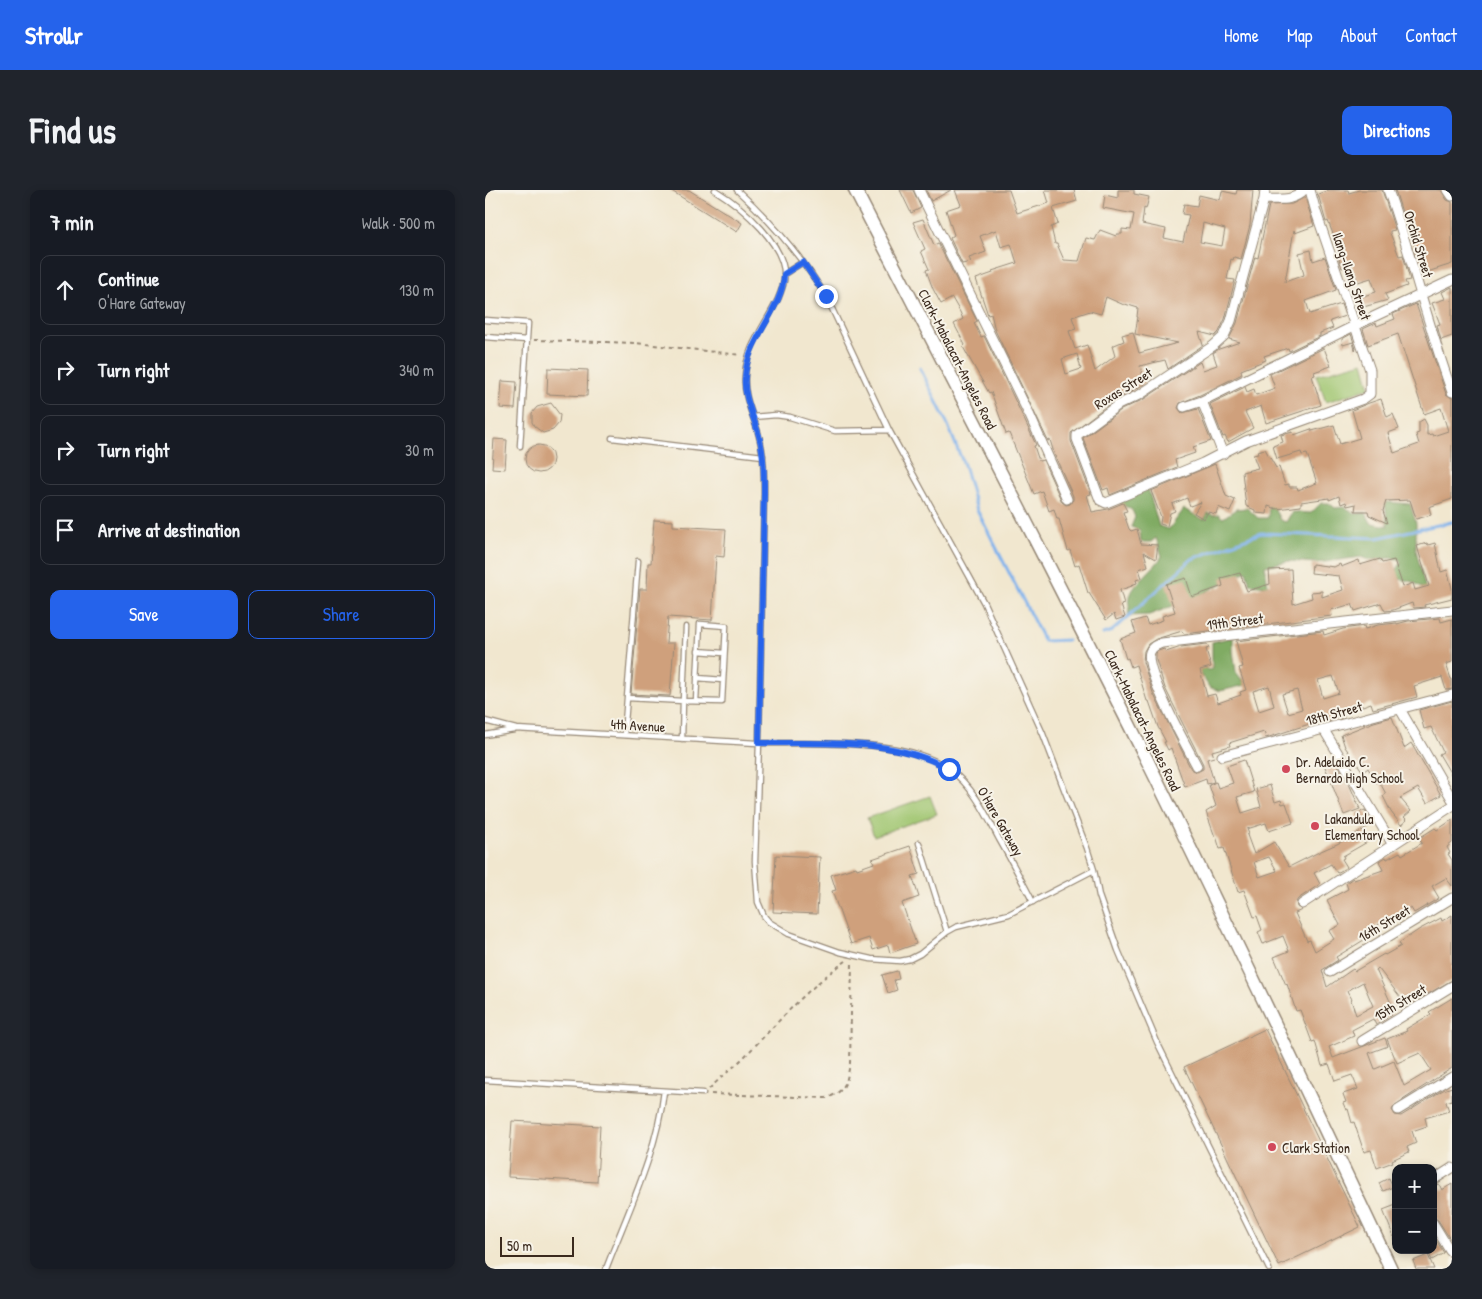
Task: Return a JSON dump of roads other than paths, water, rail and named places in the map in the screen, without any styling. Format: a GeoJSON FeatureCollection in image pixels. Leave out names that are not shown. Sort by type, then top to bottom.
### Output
{"type":"FeatureCollection","features":[{"type":"Feature","properties":{"kind":"main road","name":"Clark-Mabalacat-Angeles Road"},"geometry":{"type":"LineString","coordinates":[[855,190],[1147,760],[1294,1063],[1391,1269]]}},
{"type":"Feature","properties":{"kind":"street"},"geometry":{"type":"LineString","coordinates":[[919,190],[1030,416],[1067,499]]}},
{"type":"Feature","properties":{"kind":"street"},"geometry":{"type":"LineString","coordinates":[[1265,194],[1289,199],[1304,190]]}},
{"type":"Feature","properties":{"kind":"street","name":"Ilang-Ilang Street"},"geometry":{"type":"LineString","coordinates":[[1223,454],[1246,442],[1363,399],[1370,394],[1370,370],[1310,190]]}},
{"type":"Feature","properties":{"kind":"street","name":"Orchid Street"},"geometry":{"type":"LineString","coordinates":[[1388,190],[1409,253],[1420,296],[1452,392]]}},
{"type":"Feature","properties":{"kind":"street"},"geometry":{"type":"LineString","coordinates":[[1448,190],[1452,196]]}},
{"type":"Feature","properties":{"kind":"street","name":"Roxas Street"},"geometry":{"type":"LineString","coordinates":[[1223,454],[1106,503],[1100,500],[1077,436],[1118,406],[1141,394],[1194,360],[1224,336],[1231,321],[1265,194]]}},
{"type":"Feature","properties":{"kind":"street"},"geometry":{"type":"LineString","coordinates":[[1184,407],[1202,401],[1452,280]]}},
{"type":"Feature","properties":{"kind":"street"},"geometry":{"type":"LineString","coordinates":[[1202,401],[1223,454]]}},
{"type":"Feature","properties":{"kind":"street","name":"19th Street"},"geometry":{"type":"LineString","coordinates":[[1197,766],[1159,688],[1149,660],[1149,653],[1153,646],[1162,643],[1452,610]]}},
{"type":"Feature","properties":{"kind":"street","name":"18th Street"},"geometry":{"type":"LineString","coordinates":[[1222,756],[1452,695]]}},
{"type":"Feature","properties":{"kind":"street"},"geometry":{"type":"LineString","coordinates":[[1400,709],[1452,799]]}},
{"type":"Feature","properties":{"kind":"street"},"geometry":{"type":"LineString","coordinates":[[1323,730],[1393,845]]}},
{"type":"Feature","properties":{"kind":"street"},"geometry":{"type":"LineString","coordinates":[[1303,904],[1452,806]]}},
{"type":"Feature","properties":{"kind":"street","name":"16th Street"},"geometry":{"type":"LineString","coordinates":[[1330,972],[1452,898]]}},
{"type":"Feature","properties":{"kind":"street","name":"15th Street"},"geometry":{"type":"LineString","coordinates":[[1362,1040],[1452,986]]}},
{"type":"Feature","properties":{"kind":"street"},"geometry":{"type":"LineString","coordinates":[[1398,1110],[1452,1077]]}},
{"type":"Feature","properties":{"kind":"street"},"geometry":{"type":"LineString","coordinates":[[1437,1177],[1452,1168]]}},
{"type":"Feature","properties":{"kind":"street"},"geometry":{"type":"LineString","coordinates":[[1437,1231],[1444,1244],[1452,1252]]}},
{"type":"Feature","properties":{"kind":"lane"},"geometry":{"type":"LineString","coordinates":[[715,190],[749,215],[770,239],[779,257],[784,274],[784,281],[778,299],[755,340],[749,356],[745,377],[745,387],[763,456],[764,493],[755,861],[757,895],[760,908],[769,922],[789,934],[871,959],[891,961],[910,959],[920,954],[947,932],[970,923],[1009,914],[1094,870]]}},
{"type":"Feature","properties":{"kind":"lane"},"geometry":{"type":"LineString","coordinates":[[737,190],[783,236],[826,296],[889,430],[984,603],[1043,734],[1094,870],[1099,896],[1118,950],[1157,1042],[1269,1269]]}},
{"type":"Feature","properties":{"kind":"lane"},"geometry":{"type":"LineString","coordinates":[[784,274],[803,262]]}},
{"type":"Feature","properties":{"kind":"lane"},"geometry":{"type":"LineString","coordinates":[[485,320],[528,323],[520,446]]}},
{"type":"Feature","properties":{"kind":"lane"},"geometry":{"type":"LineString","coordinates":[[485,337],[527,340]]}},
{"type":"Feature","properties":{"kind":"lane"},"geometry":{"type":"LineString","coordinates":[[753,417],[776,415],[790,417],[835,431],[889,430]]}},
{"type":"Feature","properties":{"kind":"lane"},"geometry":{"type":"LineString","coordinates":[[612,438],[763,456]]}},
{"type":"Feature","properties":{"kind":"lane"},"geometry":{"type":"LineString","coordinates":[[624,735],[637,561]]}},
{"type":"Feature","properties":{"kind":"lane"},"geometry":{"type":"LineString","coordinates":[[628,698],[683,701],[722,702],[726,626],[700,624],[696,701]]}},
{"type":"Feature","properties":{"kind":"lane"},"geometry":{"type":"LineString","coordinates":[[682,739],[686,627]]}},
{"type":"Feature","properties":{"kind":"lane"},"geometry":{"type":"LineString","coordinates":[[699,651],[724,652]]}},
{"type":"Feature","properties":{"kind":"lane"},"geometry":{"type":"LineString","coordinates":[[697,678],[723,680]]}},
{"type":"Feature","properties":{"kind":"lane","name":"4th Avenue"},"geometry":{"type":"LineString","coordinates":[[485,721],[516,729],[759,743]]}},
{"type":"Feature","properties":{"kind":"lane","name":"4th Avenue"},"geometry":{"type":"LineString","coordinates":[[485,735],[516,729]]}},
{"type":"Feature","properties":{"kind":"lane","name":"O'Hare Gateway"},"geometry":{"type":"LineString","coordinates":[[759,743],[857,745],[890,748],[919,755],[949,769],[965,784],[979,802],[1033,902]]}},
{"type":"Feature","properties":{"kind":"lane"},"geometry":{"type":"LineString","coordinates":[[919,843],[947,932]]}},
{"type":"Feature","properties":{"kind":"lane"},"geometry":{"type":"LineString","coordinates":[[485,1080],[703,1093]]}},
{"type":"Feature","properties":{"kind":"lane"},"geometry":{"type":"LineString","coordinates":[[605,1269],[657,1135],[664,1091]]}},
{"type":"Feature","properties":{"kind":"waterway"},"geometry":{"type":"LineString","coordinates":[[920,368],[947,423],[964,465],[977,510],[1044,641],[1068,640]]}},
{"type":"Feature","properties":{"kind":"waterway"},"geometry":{"type":"LineString","coordinates":[[1103,634],[1112,631],[1192,559],[1261,533],[1377,538],[1452,522]]}},
{"type":"Feature","properties":{"kind":"place","name":"Dr. Adelaido C. Bernardo High School"},"geometry":{"type":"Point","coordinates":[1286,769]}},
{"type":"Feature","properties":{"kind":"place","name":"Lakandula Elementary School"},"geometry":{"type":"Point","coordinates":[1315,826]}},
{"type":"Feature","properties":{"kind":"place","name":"Clark Station"},"geometry":{"type":"Point","coordinates":[1272,1147]}}]}
